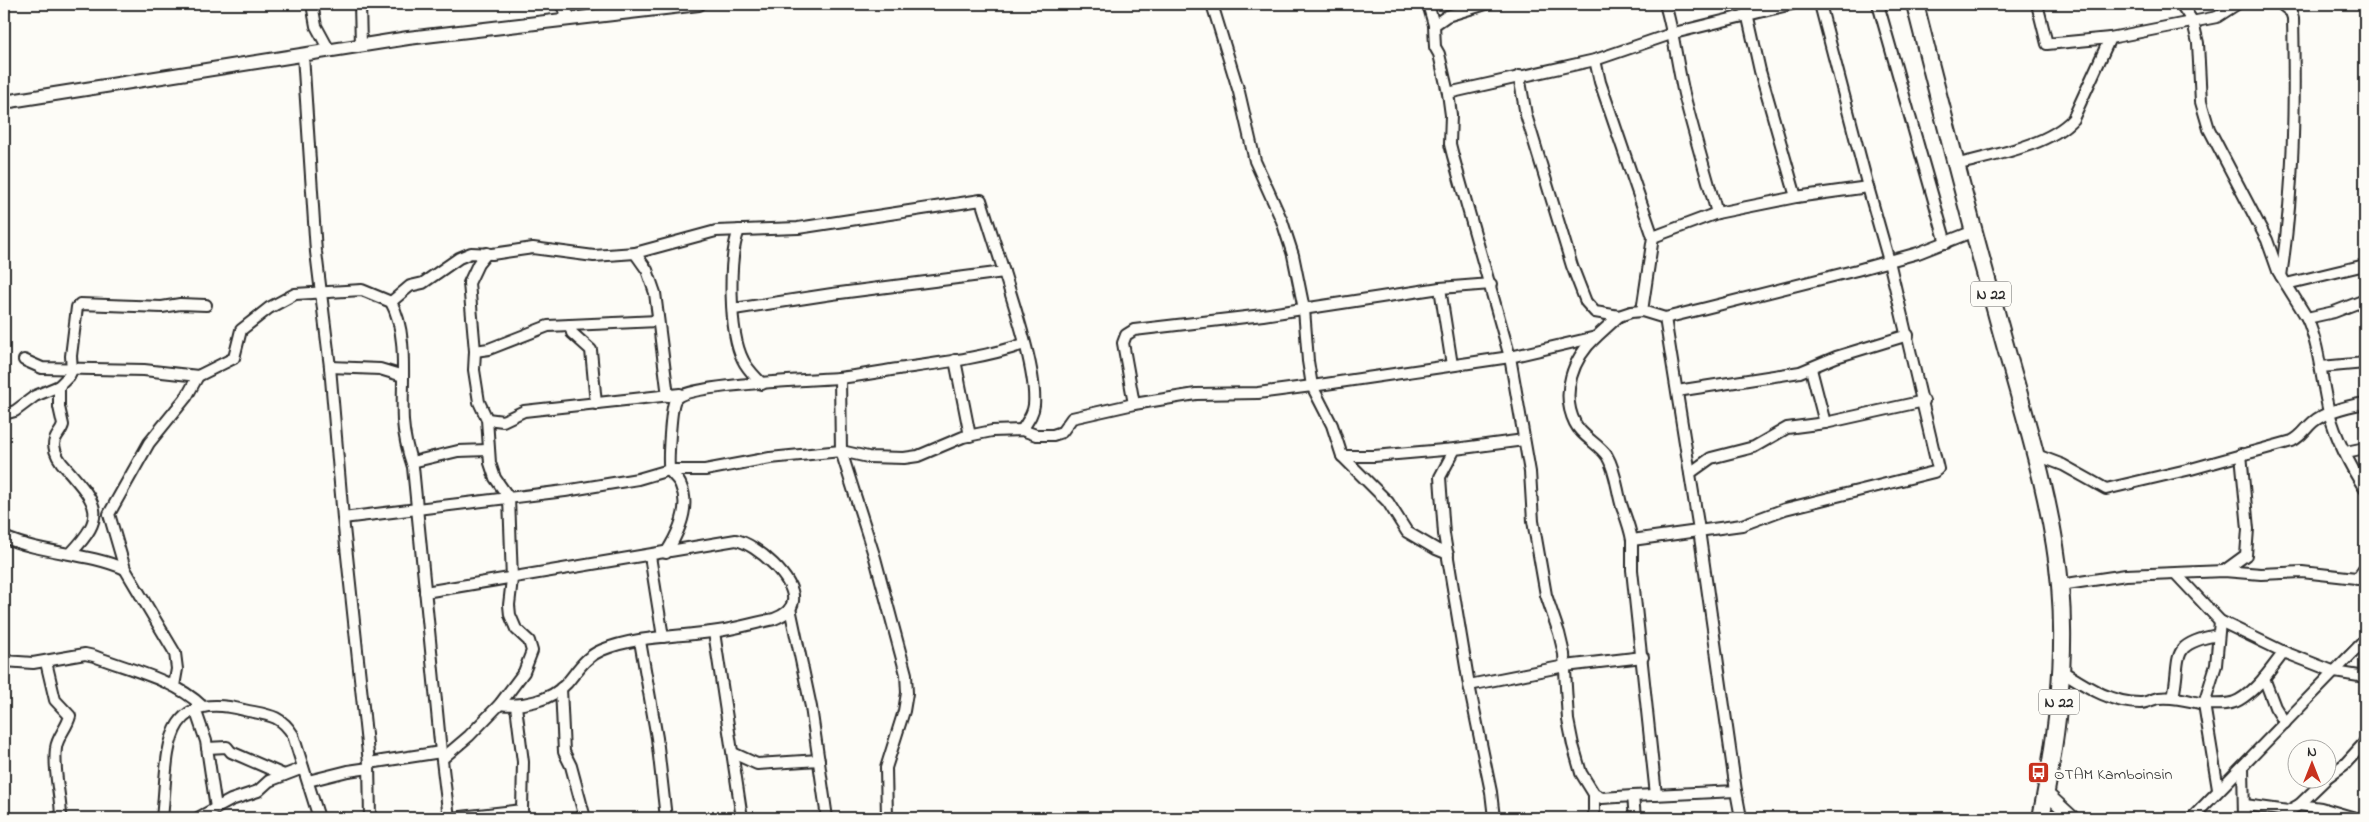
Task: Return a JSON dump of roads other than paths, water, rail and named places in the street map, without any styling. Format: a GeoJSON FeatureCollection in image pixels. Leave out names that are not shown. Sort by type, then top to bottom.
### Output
{"type":"FeatureCollection","features":[{"type":"Feature","properties":{"kind":"main road","name":"N 22"},"geometry":{"type":"LineString","coordinates":[[1915,4],[2050,520],[2060,585],[2062,671],[2057,727],[2041,818]]}},
{"type":"Feature","properties":{"kind":"street"},"geometry":{"type":"LineString","coordinates":[[312,4],[316,26],[330,50]]}},
{"type":"Feature","properties":{"kind":"street"},"geometry":{"type":"LineString","coordinates":[[360,4],[361,45]]}},
{"type":"Feature","properties":{"kind":"street"},"geometry":{"type":"LineString","coordinates":[[560,4],[572,19]]}},
{"type":"Feature","properties":{"kind":"street"},"geometry":{"type":"LineString","coordinates":[[4,102],[361,45],[699,4]]}},
{"type":"Feature","properties":{"kind":"street"},"geometry":{"type":"LineString","coordinates":[[1212,4],[1237,83],[1255,161],[1282,221],[1294,255],[1304,309],[1312,386],[1332,426],[1342,456],[1388,502],[1407,532],[1436,550],[1448,554]]}},
{"type":"Feature","properties":{"kind":"street"},"geometry":{"type":"LineString","coordinates":[[1428,4],[1434,25],[1434,40],[1448,93],[1451,115],[1450,144],[1491,284],[1510,357],[1533,499],[1533,521],[1546,595],[1560,632],[1565,666],[1568,720],[1573,745],[1582,773],[1594,794],[1594,818]]}},
{"type":"Feature","properties":{"kind":"street"},"geometry":{"type":"LineString","coordinates":[[1434,25],[1447,16],[1486,4]]}},
{"type":"Feature","properties":{"kind":"street"},"geometry":{"type":"LineString","coordinates":[[1665,4],[1674,33],[1677,63],[1685,96],[1717,213]]}},
{"type":"Feature","properties":{"kind":"street"},"geometry":{"type":"LineString","coordinates":[[1744,4],[1760,71],[1796,197]]}},
{"type":"Feature","properties":{"kind":"street"},"geometry":{"type":"LineString","coordinates":[[1448,93],[1595,60],[1674,33],[1792,4]]}},
{"type":"Feature","properties":{"kind":"street"},"geometry":{"type":"LineString","coordinates":[[1632,540],[1742,525],[1785,509],[1937,471],[1939,464],[1908,335],[1820,4]]}},
{"type":"Feature","properties":{"kind":"street"},"geometry":{"type":"LineString","coordinates":[[1878,4],[1946,243]]}},
{"type":"Feature","properties":{"kind":"street"},"geometry":{"type":"LineString","coordinates":[[2036,4],[2047,44],[2110,38],[2194,22],[2217,17],[2237,4]]}},
{"type":"Feature","properties":{"kind":"street"},"geometry":{"type":"LineString","coordinates":[[2181,4],[2194,22],[2198,43],[2199,86],[2203,110],[2216,146],[2267,240],[2284,280],[2307,318],[2313,332],[2329,413],[2346,452],[2363,483]]}},
{"type":"Feature","properties":{"kind":"street"},"geometry":{"type":"LineString","coordinates":[[2280,4],[2291,12],[2293,18],[2294,109],[2289,224],[2284,280]]}},
{"type":"Feature","properties":{"kind":"street"},"geometry":{"type":"LineString","coordinates":[[1956,165],[2042,140],[2066,127],[2073,119],[2110,38]]}},
{"type":"Feature","properties":{"kind":"street"},"geometry":{"type":"LineString","coordinates":[[303,55],[320,292],[330,367],[342,518],[369,766],[370,818]]}},
{"type":"Feature","properties":{"kind":"street"},"geometry":{"type":"LineString","coordinates":[[1595,60],[1600,82],[1653,237],[1642,311]]}},
{"type":"Feature","properties":{"kind":"street"},"geometry":{"type":"LineString","coordinates":[[1519,76],[1522,103],[1572,266],[1586,302],[1595,312],[1619,316],[1642,311],[1665,318],[1797,286],[1889,261],[1946,243],[1974,231]]}},
{"type":"Feature","properties":{"kind":"street"},"geometry":{"type":"LineString","coordinates":[[1653,237],[1717,213],[1796,197],[1868,187]]}},
{"type":"Feature","properties":{"kind":"street"},"geometry":{"type":"LineString","coordinates":[[391,302],[410,286],[423,283],[459,258],[471,253],[492,254],[534,248],[594,256],[635,253],[662,247],[705,233],[798,228],[981,200],[1004,272],[1031,370],[1034,407],[1022,430]]}},
{"type":"Feature","properties":{"kind":"street"},"geometry":{"type":"LineString","coordinates":[[739,230],[734,242],[730,271],[738,346],[742,358],[762,384]]}},
{"type":"Feature","properties":{"kind":"street"},"geometry":{"type":"LineString","coordinates":[[308,781],[369,766],[441,755],[469,736],[500,704],[524,672],[532,651],[529,641],[512,623],[509,606],[512,579],[509,498],[495,478],[488,450],[486,419],[479,402],[476,386],[469,283],[478,264],[487,253]]}},
{"type":"Feature","properties":{"kind":"street"},"geometry":{"type":"LineString","coordinates":[[635,253],[644,264],[652,281],[668,396]]}},
{"type":"Feature","properties":{"kind":"street"},"geometry":{"type":"LineString","coordinates":[[2284,280],[2365,265]]}},
{"type":"Feature","properties":{"kind":"street"},"geometry":{"type":"LineString","coordinates":[[734,309],[832,294],[1004,272]]}},
{"type":"Feature","properties":{"kind":"street"},"geometry":{"type":"LineString","coordinates":[[1134,404],[1123,344],[1126,335],[1134,330],[1304,309],[1440,288],[1491,284]]}},
{"type":"Feature","properties":{"kind":"street"},"geometry":{"type":"LineString","coordinates":[[1440,288],[1452,365]]}},
{"type":"Feature","properties":{"kind":"street"},"geometry":{"type":"LineString","coordinates":[[24,360],[42,368],[144,370],[198,376],[234,358],[241,330],[269,308],[295,294],[362,290],[391,302],[396,312],[401,340],[405,438],[412,462],[441,755],[451,818],[522,814],[523,762],[516,706]]}},
{"type":"Feature","properties":{"kind":"street"},"geometry":{"type":"LineString","coordinates":[[2307,318],[2334,312],[2365,300]]}},
{"type":"Feature","properties":{"kind":"street"},"geometry":{"type":"LineString","coordinates":[[4,414],[15,411],[35,396],[59,386],[70,376],[76,307],[80,304],[162,307],[180,304],[206,305]]}},
{"type":"Feature","properties":{"kind":"street"},"geometry":{"type":"LineString","coordinates":[[1619,316],[1584,348],[1570,377],[1568,390],[1576,424],[1607,456],[1616,478],[1632,540],[1632,570],[1643,657],[1656,795]]}},
{"type":"Feature","properties":{"kind":"street"},"geometry":{"type":"LineString","coordinates":[[1665,318],[1699,530],[1741,818]]}},
{"type":"Feature","properties":{"kind":"street"},"geometry":{"type":"LineString","coordinates":[[475,351],[489,349],[548,326],[658,321]]}},
{"type":"Feature","properties":{"kind":"street"},"geometry":{"type":"LineString","coordinates":[[570,325],[572,333],[591,350],[596,404]]}},
{"type":"Feature","properties":{"kind":"street"},"geometry":{"type":"LineString","coordinates":[[1677,391],[1784,375],[1811,369],[1836,357],[1908,335]]}},
{"type":"Feature","properties":{"kind":"street"},"geometry":{"type":"LineString","coordinates":[[342,518],[417,511],[638,479],[669,470],[705,470],[770,458],[842,452],[904,458],[918,456],[970,436],[992,430],[1022,430],[1036,435],[1053,435],[1062,432],[1072,418],[1134,404],[1196,394],[1258,393],[1312,386],[1510,357],[1596,337]]}},
{"type":"Feature","properties":{"kind":"street"},"geometry":{"type":"LineString","coordinates":[[486,419],[503,421],[524,412],[668,396],[710,388],[840,378],[998,353],[1024,344]]}},
{"type":"Feature","properties":{"kind":"street"},"geometry":{"type":"LineString","coordinates":[[955,360],[970,436]]}},
{"type":"Feature","properties":{"kind":"street"},"geometry":{"type":"LineString","coordinates":[[2321,367],[2365,363]]}},
{"type":"Feature","properties":{"kind":"street"},"geometry":{"type":"LineString","coordinates":[[330,367],[380,369],[402,376]]}},
{"type":"Feature","properties":{"kind":"street"},"geometry":{"type":"LineString","coordinates":[[1811,369],[1826,423]]}},
{"type":"Feature","properties":{"kind":"street"},"geometry":{"type":"LineString","coordinates":[[174,686],[177,669],[175,652],[125,569],[109,521],[111,507],[149,442],[187,396],[198,376]]}},
{"type":"Feature","properties":{"kind":"street"},"geometry":{"type":"LineString","coordinates":[[840,378],[842,452],[906,674],[907,693],[904,711],[886,768],[887,818]]}},
{"type":"Feature","properties":{"kind":"street"},"geometry":{"type":"LineString","coordinates":[[59,386],[59,407],[63,425],[54,439],[55,450],[62,464],[91,498],[95,506],[93,523],[89,532],[71,553]]}},
{"type":"Feature","properties":{"kind":"street"},"geometry":{"type":"LineString","coordinates":[[666,553],[682,523],[684,504],[682,486],[669,470],[671,415],[680,394]]}},
{"type":"Feature","properties":{"kind":"street"},"geometry":{"type":"LineString","coordinates":[[1690,473],[1711,458],[1754,447],[1787,428],[1826,423],[1924,401]]}},
{"type":"Feature","properties":{"kind":"street"},"geometry":{"type":"LineString","coordinates":[[2034,454],[2063,465],[2106,489],[2191,469],[2297,438],[2313,422],[2329,413],[2365,403]]}},
{"type":"Feature","properties":{"kind":"street"},"geometry":{"type":"LineString","coordinates":[[1342,456],[1374,456],[1455,449],[1524,440]]}},
{"type":"Feature","properties":{"kind":"street"},"geometry":{"type":"LineString","coordinates":[[2346,452],[2365,448]]}},
{"type":"Feature","properties":{"kind":"street"},"geometry":{"type":"LineString","coordinates":[[1455,449],[1440,477],[1444,534],[1469,685],[1492,792],[1494,818]]}},
{"type":"Feature","properties":{"kind":"street"},"geometry":{"type":"LineString","coordinates":[[412,462],[458,451],[488,450]]}},
{"type":"Feature","properties":{"kind":"street"},"geometry":{"type":"LineString","coordinates":[[2224,571],[2246,554],[2248,529],[2241,454]]}},
{"type":"Feature","properties":{"kind":"street"},"geometry":{"type":"LineString","coordinates":[[4,537],[24,545],[71,553],[125,569]]}},
{"type":"Feature","properties":{"kind":"street"},"geometry":{"type":"LineString","coordinates":[[425,592],[650,556],[736,540],[744,542],[760,552],[779,571],[792,594],[793,601],[783,616],[714,632],[663,637],[618,645],[589,656],[561,688],[550,695],[516,706],[500,704]]}},
{"type":"Feature","properties":{"kind":"street"},"geometry":{"type":"LineString","coordinates":[[650,556],[663,637]]}},
{"type":"Feature","properties":{"kind":"street"},"geometry":{"type":"LineString","coordinates":[[2060,585],[2126,575],[2224,571],[2260,574],[2291,571],[2361,579],[2365,568]]}},
{"type":"Feature","properties":{"kind":"street"},"geometry":{"type":"LineString","coordinates":[[2176,574],[2220,621],[2284,652],[2335,672],[2365,677]]}},
{"type":"Feature","properties":{"kind":"street"},"geometry":{"type":"LineString","coordinates":[[790,608],[811,708],[827,818]]}},
{"type":"Feature","properties":{"kind":"street"},"geometry":{"type":"LineString","coordinates":[[2218,789],[2204,704],[2216,665],[2217,635],[2220,621]]}},
{"type":"Feature","properties":{"kind":"street"},"geometry":{"type":"LineString","coordinates":[[714,632],[742,818]]}},
{"type":"Feature","properties":{"kind":"street"},"geometry":{"type":"LineString","coordinates":[[2173,697],[2176,664],[2183,647],[2191,642],[2217,635]]}},
{"type":"Feature","properties":{"kind":"street"},"geometry":{"type":"LineString","coordinates":[[2192,818],[2218,789],[2243,766],[2365,640]]}},
{"type":"Feature","properties":{"kind":"street"},"geometry":{"type":"LineString","coordinates":[[640,641],[657,738],[666,818]]}},
{"type":"Feature","properties":{"kind":"street"},"geometry":{"type":"LineString","coordinates":[[2062,671],[2101,694],[2112,698],[2141,703],[2156,698],[2173,697],[2204,704],[2223,704],[2238,701],[2264,678],[2284,652]]}},
{"type":"Feature","properties":{"kind":"street"},"geometry":{"type":"LineString","coordinates":[[4,661],[46,662],[86,654],[174,686],[194,698],[207,748],[214,812]]}},
{"type":"Feature","properties":{"kind":"street"},"geometry":{"type":"LineString","coordinates":[[1469,685],[1565,666],[1643,657]]}},
{"type":"Feature","properties":{"kind":"street"},"geometry":{"type":"LineString","coordinates":[[46,662],[55,700],[70,716],[68,726],[56,746],[61,818]]}},
{"type":"Feature","properties":{"kind":"street"},"geometry":{"type":"LineString","coordinates":[[2264,678],[2275,707],[2285,723]]}},
{"type":"Feature","properties":{"kind":"street"},"geometry":{"type":"LineString","coordinates":[[561,688],[564,752],[586,818]]}},
{"type":"Feature","properties":{"kind":"street"},"geometry":{"type":"LineString","coordinates":[[162,818],[171,737],[178,722],[198,708],[224,704],[275,716],[286,724],[293,735],[319,818]]}},
{"type":"Feature","properties":{"kind":"street"},"geometry":{"type":"LineString","coordinates":[[2336,771],[2365,742]]}},
{"type":"Feature","properties":{"kind":"street"},"geometry":{"type":"LineString","coordinates":[[207,748],[227,747],[284,775]]}},
{"type":"Feature","properties":{"kind":"street"},"geometry":{"type":"LineString","coordinates":[[733,753],[757,764],[819,760]]}},
{"type":"Feature","properties":{"kind":"street"},"geometry":{"type":"LineString","coordinates":[[2243,766],[2246,805],[2244,818]]}},
{"type":"Feature","properties":{"kind":"street"},"geometry":{"type":"LineString","coordinates":[[198,818],[258,791],[268,781],[303,768]]}},
{"type":"Feature","properties":{"kind":"street"},"geometry":{"type":"LineString","coordinates":[[2246,805],[2288,811],[2299,805],[2315,790]]}},
{"type":"Feature","properties":{"kind":"street"},"geometry":{"type":"LineString","coordinates":[[1594,794],[1602,798],[1736,791]]}},
{"type":"Feature","properties":{"kind":"street"},"geometry":{"type":"LineString","coordinates":[[2046,793],[2073,818]]}},
{"type":"Feature","properties":{"kind":"street"},"geometry":{"type":"LineString","coordinates":[[1633,796],[1635,818]]}},
{"type":"Feature","properties":{"kind":"street"},"geometry":{"type":"LineString","coordinates":[[2299,805],[2322,813],[2356,818]]}},
{"type":"Feature","properties":{"kind":"place","name":"OTAM Kamboinsin"},"geometry":{"type":"Point","coordinates":[2038,773]}}]}
